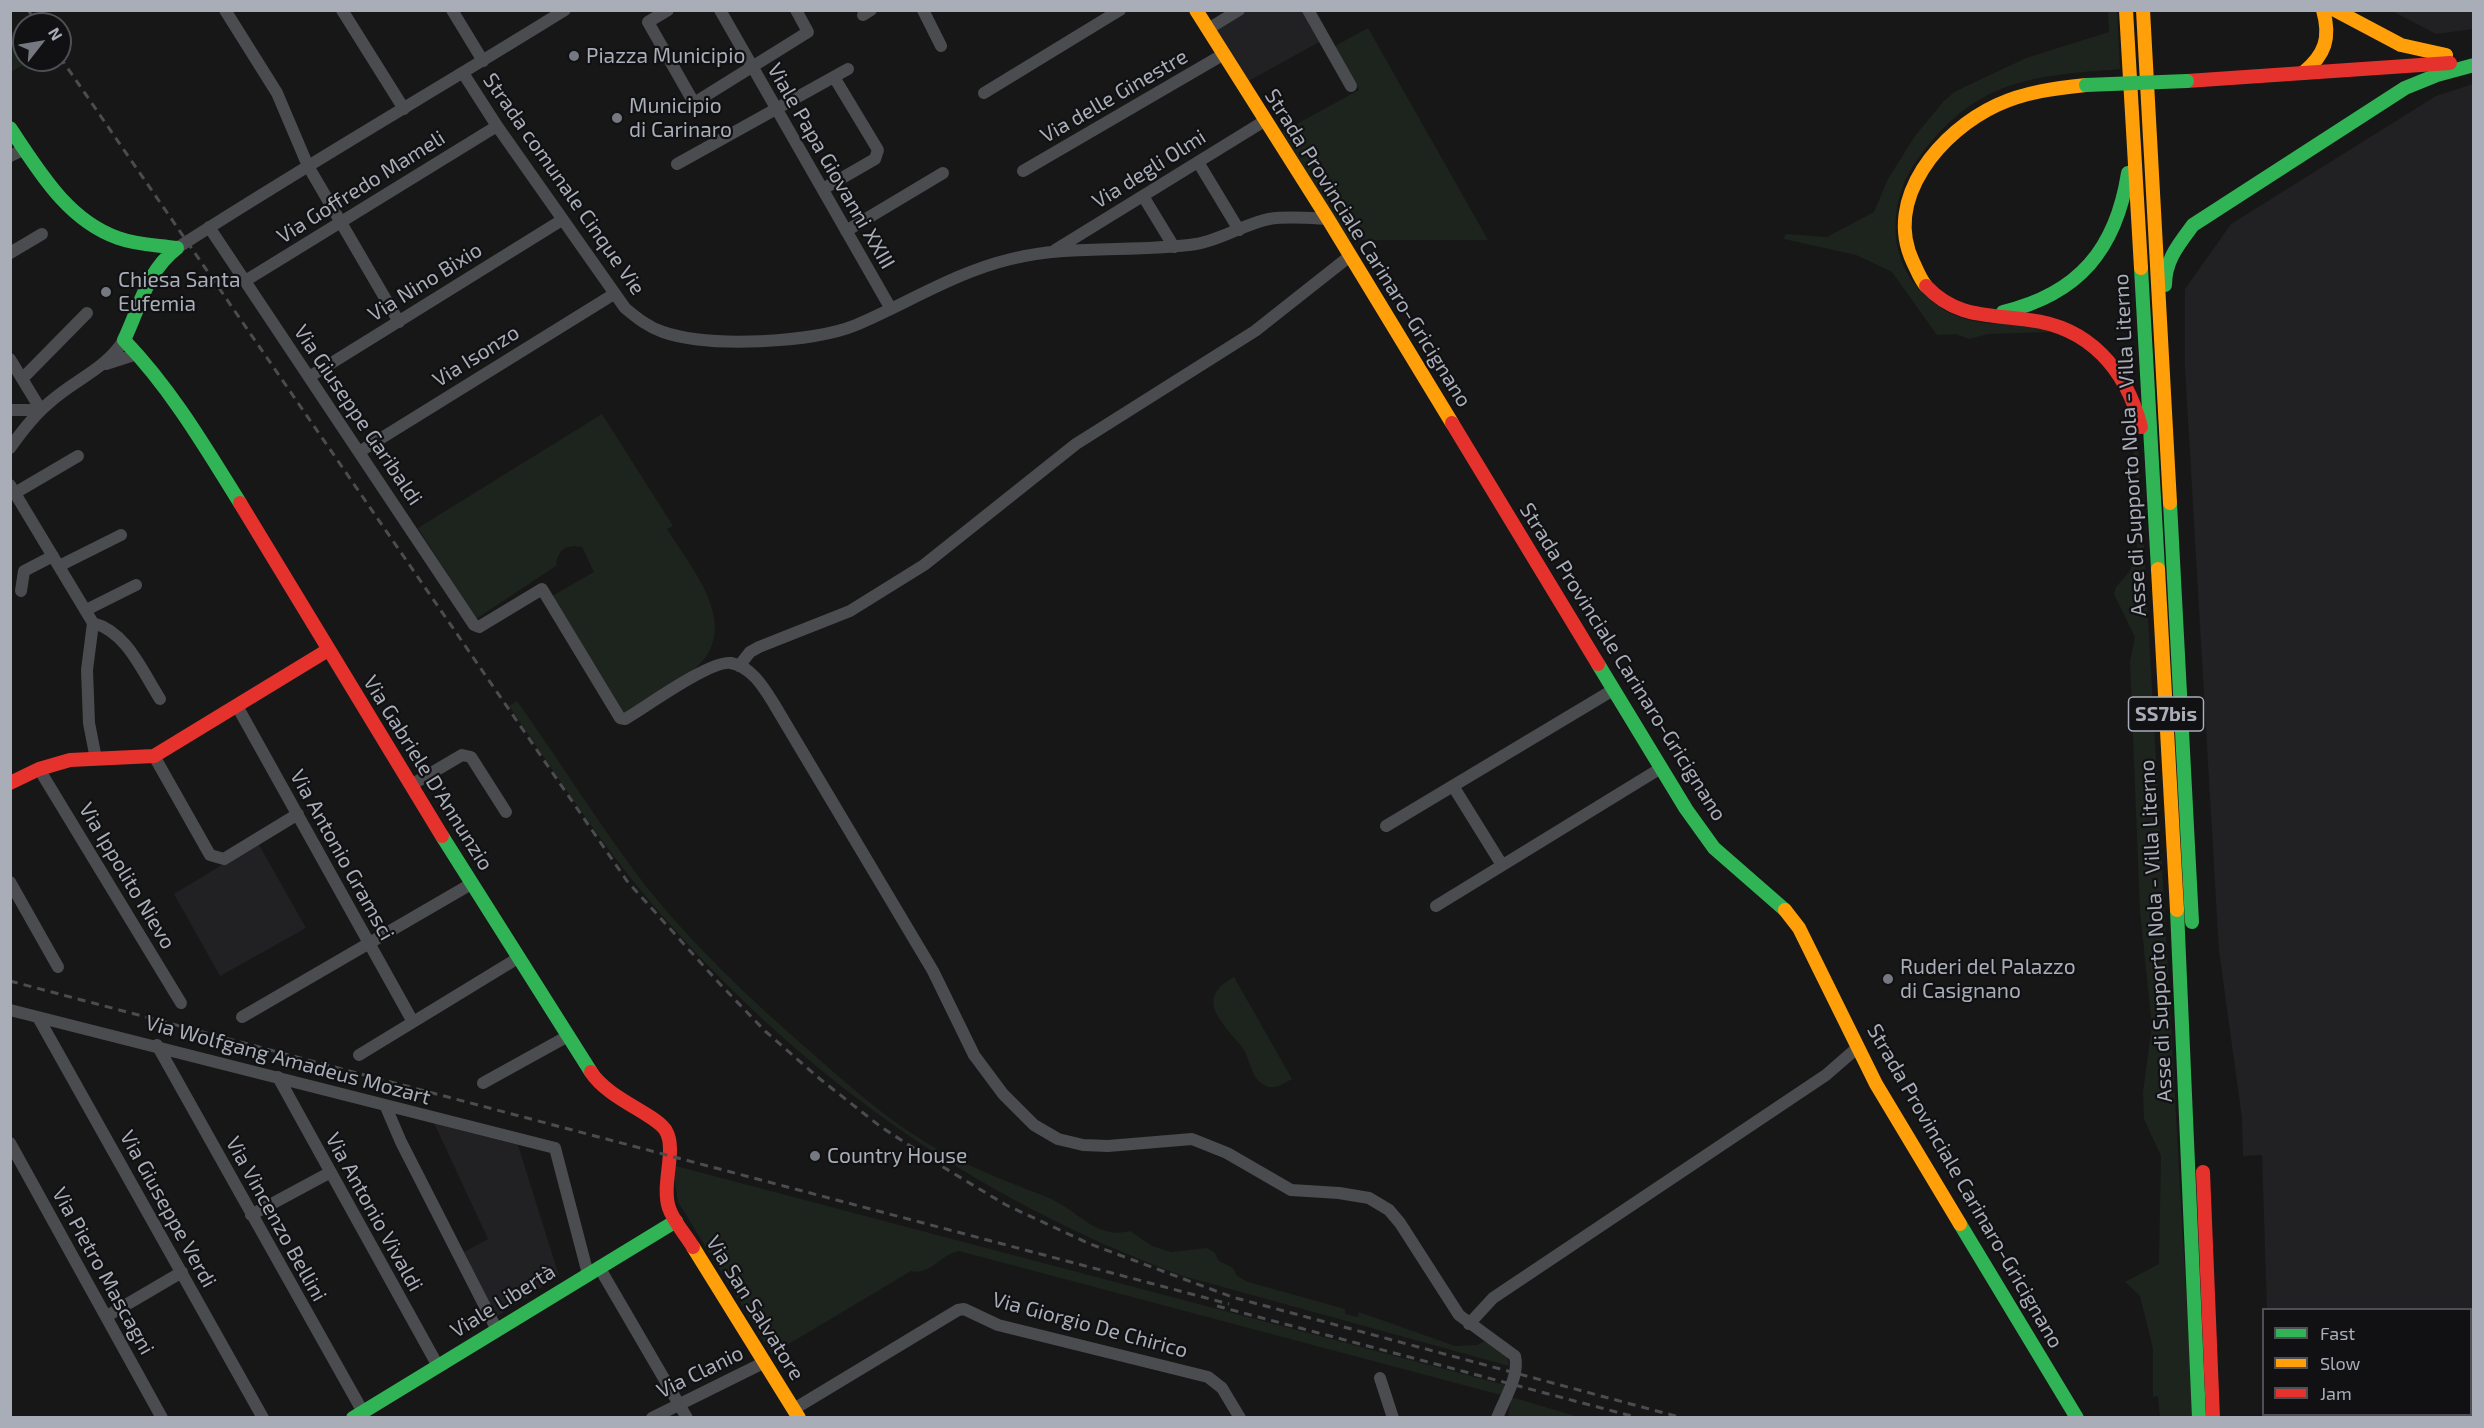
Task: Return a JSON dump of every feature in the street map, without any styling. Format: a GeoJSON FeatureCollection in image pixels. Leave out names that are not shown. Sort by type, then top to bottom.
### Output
{"type":"FeatureCollection","features":[{"type":"Feature","properties":{"kind":"main road","name":"Strada Provinciale Carinaro-Gricignano"},"geometry":{"type":"LineString","coordinates":[[1196,10],[1328,219],[1661,768],[1714,848],[1783,907],[1799,928],[1857,1048],[2077,1418]]}},
{"type":"Feature","properties":{"kind":"main road","name":"Asse di Supporto Nola - Villa Literno"},"geometry":{"type":"LineString","coordinates":[[2126,10],[2180,963],[2199,1418]]}},
{"type":"Feature","properties":{"kind":"main road","name":"Asse di Supporto Nola - Villa Literno"},"geometry":{"type":"LineString","coordinates":[[2143,10],[2193,934]]}},
{"type":"Feature","properties":{"kind":"main road"},"geometry":{"type":"LineString","coordinates":[[2303,73],[2318,62],[2326,48],[2328,30],[2323,10]]}},
{"type":"Feature","properties":{"kind":"main road"},"geometry":{"type":"LineString","coordinates":[[2335,10],[2401,45],[2474,61]]}},
{"type":"Feature","properties":{"kind":"main road"},"geometry":{"type":"LineString","coordinates":[[2164,402],[2165,272],[2172,254],[2193,225],[2405,88],[2474,61]]}},
{"type":"Feature","properties":{"kind":"main road"},"geometry":{"type":"LineString","coordinates":[[2153,483],[2137,407],[2125,381],[2096,347],[2079,335],[2055,325],[1976,315],[1949,306],[1935,296],[1922,282],[1912,266],[1903,222],[1917,177],[1954,132],[2000,102],[2046,88],[2187,81],[2474,61]]}},
{"type":"Feature","properties":{"kind":"main road"},"geometry":{"type":"LineString","coordinates":[[1976,315],[2026,309],[2048,299],[2090,267],[2108,242],[2118,218],[2127,181],[2132,106]]}},
{"type":"Feature","properties":{"kind":"main road"},"geometry":{"type":"LineString","coordinates":[[10,128],[49,185],[96,228],[118,239],[177,248]]}},
{"type":"Feature","properties":{"kind":"main road"},"geometry":{"type":"LineString","coordinates":[[124,340],[151,274],[168,254],[177,248]]}},
{"type":"Feature","properties":{"kind":"main road","name":"Via Gabriele D'Annunzio"},"geometry":{"type":"LineString","coordinates":[[124,340],[184,411],[471,884],[596,1080],[610,1094],[665,1128],[670,1141],[666,1193],[669,1208],[676,1221]]}},
{"type":"Feature","properties":{"kind":"main road"},"geometry":{"type":"LineString","coordinates":[[10,783],[39,769],[70,760],[154,756],[328,650]]}},
{"type":"Feature","properties":{"kind":"main road","name":"Asse di Supporto Nola - Villa Literno"},"geometry":{"type":"LineString","coordinates":[[2194,965],[2199,1091]]}},
{"type":"Feature","properties":{"kind":"main road"},"geometry":{"type":"LineString","coordinates":[[2202,1163],[2213,1418]]}},
{"type":"Feature","properties":{"kind":"main road","name":"Viale Libertà"},"geometry":{"type":"LineString","coordinates":[[358,1415],[676,1221]]}},
{"type":"Feature","properties":{"kind":"main road","name":"Via San Salvatore"},"geometry":{"type":"LineString","coordinates":[[676,1221],[797,1413]]}},
{"type":"Feature","properties":{"kind":"street"},"geometry":{"type":"LineString","coordinates":[[225,10],[277,93],[308,166],[399,322]]}},
{"type":"Feature","properties":{"kind":"street"},"geometry":{"type":"LineString","coordinates":[[342,10],[404,109]]}},
{"type":"Feature","properties":{"kind":"street"},"geometry":{"type":"LineString","coordinates":[[452,10],[483,61]]}},
{"type":"Feature","properties":{"kind":"street"},"geometry":{"type":"LineString","coordinates":[[177,248],[565,10]]}},
{"type":"Feature","properties":{"kind":"street"},"geometry":{"type":"LineString","coordinates":[[668,10],[648,22],[694,103],[808,32],[796,10]]}},
{"type":"Feature","properties":{"kind":"street","name":"Viale Papa Giovanni XXIII"},"geometry":{"type":"LineString","coordinates":[[720,10],[891,309]]}},
{"type":"Feature","properties":{"kind":"street"},"geometry":{"type":"LineString","coordinates":[[923,10],[941,45]]}},
{"type":"Feature","properties":{"kind":"street"},"geometry":{"type":"LineString","coordinates":[[984,93],[1120,10]]}},
{"type":"Feature","properties":{"kind":"street"},"geometry":{"type":"LineString","coordinates":[[1208,29],[1239,10]]}},
{"type":"Feature","properties":{"kind":"street"},"geometry":{"type":"LineString","coordinates":[[1308,10],[1351,86]]}},
{"type":"Feature","properties":{"kind":"street","name":"Via delle Ginestre"},"geometry":{"type":"LineString","coordinates":[[1023,171],[1224,54]]}},
{"type":"Feature","properties":{"kind":"street"},"geometry":{"type":"LineString","coordinates":[[677,164],[848,69]]}},
{"type":"Feature","properties":{"kind":"street","name":"Strada comunale Cinque Vie"},"geometry":{"type":"LineString","coordinates":[[463,73],[497,126],[625,308],[645,324],[664,333],[694,339],[737,342],[813,336],[854,326],[973,269],[1013,258],[1054,251],[1199,244],[1269,219],[1328,219]]}},
{"type":"Feature","properties":{"kind":"street"},"geometry":{"type":"LineString","coordinates":[[823,189],[875,159],[878,150],[834,77]]}},
{"type":"Feature","properties":{"kind":"street","name":"Via degli Olmi"},"geometry":{"type":"LineString","coordinates":[[1054,251],[1266,120]]}},
{"type":"Feature","properties":{"kind":"street","name":"Via Goffredo Mameli"},"geometry":{"type":"LineString","coordinates":[[245,281],[497,126]]}},
{"type":"Feature","properties":{"kind":"street"},"geometry":{"type":"LineString","coordinates":[[10,156],[25,149]]}},
{"type":"Feature","properties":{"kind":"street"},"geometry":{"type":"LineString","coordinates":[[1198,162],[1239,230]]}},
{"type":"Feature","properties":{"kind":"street"},"geometry":{"type":"LineString","coordinates":[[846,231],[943,173]]}},
{"type":"Feature","properties":{"kind":"street"},"geometry":{"type":"LineString","coordinates":[[1143,196],[1174,247]]}},
{"type":"Feature","properties":{"kind":"street","name":"Via Nino Bixio"},"geometry":{"type":"LineString","coordinates":[[309,377],[562,220]]}},
{"type":"Feature","properties":{"kind":"street","name":"Via Giuseppe Garibaldi"},"geometry":{"type":"LineString","coordinates":[[209,227],[474,625],[479,627],[542,589],[620,718],[625,719],[702,671],[723,663],[739,666]]}},
{"type":"Feature","properties":{"kind":"street"},"geometry":{"type":"LineString","coordinates":[[10,253],[42,234]]}},
{"type":"Feature","properties":{"kind":"street"},"geometry":{"type":"LineString","coordinates":[[1350,256],[1255,331],[1076,444],[924,565],[850,611],[759,647],[750,652],[739,666],[759,681],[774,704],[933,971],[974,1055],[1002,1094],[1034,1125],[1058,1139],[1083,1145],[1108,1146],[1192,1139],[1227,1153],[1291,1190],[1353,1195],[1381,1204],[1400,1223],[1452,1305],[1469,1324],[1515,1356],[1516,1361],[1509,1390],[1497,1418]]}},
{"type":"Feature","properties":{"kind":"street","name":"Via Isonzo"},"geometry":{"type":"LineString","coordinates":[[359,452],[614,294]]}},
{"type":"Feature","properties":{"kind":"street"},"geometry":{"type":"LineString","coordinates":[[22,379],[87,314]]}},
{"type":"Feature","properties":{"kind":"street"},"geometry":{"type":"LineString","coordinates":[[10,448],[23,429],[50,401],[104,364],[124,340]]}},
{"type":"Feature","properties":{"kind":"street"},"geometry":{"type":"LineString","coordinates":[[104,364],[137,354]]}},
{"type":"Feature","properties":{"kind":"street"},"geometry":{"type":"LineString","coordinates":[[10,359],[41,411]]}},
{"type":"Feature","properties":{"kind":"street"},"geometry":{"type":"LineString","coordinates":[[10,410],[41,411]]}},
{"type":"Feature","properties":{"kind":"street"},"geometry":{"type":"LineString","coordinates":[[78,456],[13,489],[93,623],[87,670],[90,723],[96,759]]}},
{"type":"Feature","properties":{"kind":"street"},"geometry":{"type":"LineString","coordinates":[[21,591],[24,571],[121,535]]}},
{"type":"Feature","properties":{"kind":"street"},"geometry":{"type":"LineString","coordinates":[[86,610],[136,585]]}},
{"type":"Feature","properties":{"kind":"street"},"geometry":{"type":"LineString","coordinates":[[93,623],[105,626],[122,639],[159,699]]}},
{"type":"Feature","properties":{"kind":"street"},"geometry":{"type":"LineString","coordinates":[[1386,826],[1614,690]]}},
{"type":"Feature","properties":{"kind":"street","name":"Via Antonio Gramsci"},"geometry":{"type":"LineString","coordinates":[[237,706],[413,1022]]}},
{"type":"Feature","properties":{"kind":"street"},"geometry":{"type":"LineString","coordinates":[[411,785],[462,754],[471,757],[506,812]]}},
{"type":"Feature","properties":{"kind":"street"},"geometry":{"type":"LineString","coordinates":[[154,756],[210,855],[224,859],[298,814]]}},
{"type":"Feature","properties":{"kind":"street"},"geometry":{"type":"LineString","coordinates":[[1436,906],[1661,768]]}},
{"type":"Feature","properties":{"kind":"street","name":"Via Ippolito Nievo"},"geometry":{"type":"LineString","coordinates":[[39,769],[181,1003]]}},
{"type":"Feature","properties":{"kind":"street"},"geometry":{"type":"LineString","coordinates":[[1453,786],[1502,865]]}},
{"type":"Feature","properties":{"kind":"street"},"geometry":{"type":"LineString","coordinates":[[10,882],[58,966]]}},
{"type":"Feature","properties":{"kind":"street"},"geometry":{"type":"LineString","coordinates":[[242,1017],[471,884]]}},
{"type":"Feature","properties":{"kind":"street"},"geometry":{"type":"LineString","coordinates":[[359,1055],[518,958]]}},
{"type":"Feature","properties":{"kind":"street","name":"Via Wolfgang Amadeus Mozart"},"geometry":{"type":"LineString","coordinates":[[10,1010],[39,1019],[157,1045],[386,1107],[555,1148],[593,1270]]}},
{"type":"Feature","properties":{"kind":"street","name":"Via Giuseppe Verdi"},"geometry":{"type":"LineString","coordinates":[[39,1019],[263,1418]]}},
{"type":"Feature","properties":{"kind":"street"},"geometry":{"type":"LineString","coordinates":[[483,1083],[568,1036]]}},
{"type":"Feature","properties":{"kind":"street","name":"Via Vincenzo Bellini"},"geometry":{"type":"LineString","coordinates":[[157,1045],[358,1415]]}},
{"type":"Feature","properties":{"kind":"street"},"geometry":{"type":"LineString","coordinates":[[1469,1324],[1493,1298],[1826,1075],[1857,1048]]}},
{"type":"Feature","properties":{"kind":"street","name":"Via Antonio Vivaldi"},"geometry":{"type":"LineString","coordinates":[[278,1077],[329,1173],[438,1366]]}},
{"type":"Feature","properties":{"kind":"street"},"geometry":{"type":"LineString","coordinates":[[386,1107],[401,1142],[497,1330]]}},
{"type":"Feature","properties":{"kind":"street","name":"Via Pietro Mascagni"},"geometry":{"type":"LineString","coordinates":[[10,1143],[162,1418]]}},
{"type":"Feature","properties":{"kind":"street"},"geometry":{"type":"LineString","coordinates":[[250,1215],[329,1173]]}},
{"type":"Feature","properties":{"kind":"street"},"geometry":{"type":"LineString","coordinates":[[593,1270],[687,1418]]}},
{"type":"Feature","properties":{"kind":"street"},"geometry":{"type":"LineString","coordinates":[[107,1316],[182,1272]]}},
{"type":"Feature","properties":{"kind":"street","name":"Via Giorgio De Chirico"},"geometry":{"type":"LineString","coordinates":[[797,1413],[958,1310],[964,1309],[998,1325],[1208,1377],[1222,1388],[1240,1418]]}},
{"type":"Feature","properties":{"kind":"street","name":"Via Clanio"},"geometry":{"type":"LineString","coordinates":[[652,1418],[765,1362]]}},
{"type":"Feature","properties":{"kind":"street"},"geometry":{"type":"LineString","coordinates":[[1380,1378],[1393,1418]]}},
{"type":"Feature","properties":{"kind":"shaded area"},"geometry":{"type":"Polygon","coordinates":[[[1246,11],[1304,11],[1321,41],[1245,83],[1213,30],[1246,11]]]}},
{"type":"Feature","properties":{"kind":"shaded area"},"geometry":{"type":"Polygon","coordinates":[[[2108,11],[2117,11],[2120,69],[2033,79],[1985,96],[1963,111],[1941,130],[1907,176],[1899,198],[1896,233],[1901,260],[1907,273],[1926,296],[1945,310],[1983,323],[2041,326],[2060,330],[2091,345],[2110,363],[2117,374],[2129,398],[2137,423],[2193,1417],[2160,1417],[2158,1396],[2153,1397],[2153,1349],[2140,1296],[2125,1282],[2159,1264],[2161,1156],[2144,1119],[2143,1092],[2152,1026],[2140,911],[2130,661],[2135,637],[2114,594],[2116,587],[2130,571],[2137,548],[2136,483],[2130,408],[2108,365],[2089,346],[2051,332],[1988,334],[1969,339],[1956,334],[1937,335],[1892,272],[1856,255],[1784,239],[1785,234],[1827,237],[1874,212],[1888,179],[1915,136],[1954,92],[2026,58],[2109,32],[2108,11]]]}},
{"type":"Feature","properties":{"kind":"shaded area"},"geometry":{"type":"Polygon","coordinates":[[[2392,11],[2473,11],[2473,29],[2436,34],[2392,11]]]}},
{"type":"Feature","properties":{"kind":"shaded area"},"geometry":{"type":"Polygon","coordinates":[[[1368,28],[1488,240],[1348,240],[1282,132],[1359,90],[1335,46],[1368,28]]]}},
{"type":"Feature","properties":{"kind":"shaded area"},"geometry":{"type":"Polygon","coordinates":[[[12,32],[11,72],[11,33],[12,32]]]}},
{"type":"Feature","properties":{"kind":"shaded area"},"geometry":{"type":"Polygon","coordinates":[[[2473,84],[2474,1329],[2472,1330],[2472,1308],[2267,1308],[2262,1155],[2243,1156],[2242,1118],[2219,951],[2185,368],[2185,289],[2231,224],[2436,96],[2473,84]]]}},
{"type":"Feature","properties":{"kind":"shaded area"},"geometry":{"type":"Polygon","coordinates":[[[602,414],[673,526],[667,529],[701,582],[714,619],[714,638],[707,656],[691,672],[623,714],[552,596],[594,572],[582,547],[571,546],[563,549],[558,556],[556,566],[476,619],[418,528],[602,414]]]}},
{"type":"Feature","properties":{"kind":"shaded area"},"geometry":{"type":"Polygon","coordinates":[[[517,701],[622,854],[678,924],[743,991],[789,1033],[895,1122],[931,1146],[962,1162],[1049,1198],[1097,1228],[1118,1233],[1130,1231],[1152,1246],[1171,1252],[1207,1248],[1214,1252],[1219,1261],[1233,1268],[1237,1276],[1248,1282],[1345,1309],[1345,1314],[1358,1317],[1359,1312],[1455,1346],[1477,1345],[1485,1341],[1507,1355],[1509,1366],[1183,1276],[1106,1245],[1032,1209],[961,1169],[894,1125],[829,1077],[768,1024],[709,967],[653,905],[596,832],[509,706],[517,701]]]}},
{"type":"Feature","properties":{"kind":"shaded area"},"geometry":{"type":"Polygon","coordinates":[[[258,843],[306,928],[220,976],[174,894],[258,843]]]}},
{"type":"Feature","properties":{"kind":"shaded area"},"geometry":{"type":"Polygon","coordinates":[[[1234,977],[1292,1079],[1279,1086],[1266,1086],[1257,1079],[1242,1047],[1220,1020],[1216,1011],[1215,994],[1222,985],[1234,977]]]}},
{"type":"Feature","properties":{"kind":"shaded area"},"geometry":{"type":"Polygon","coordinates":[[[434,1123],[518,1145],[559,1276],[496,1317],[464,1252],[488,1239],[434,1123]]]}},
{"type":"Feature","properties":{"kind":"shaded area"},"geometry":{"type":"Polygon","coordinates":[[[672,1165],[1505,1385],[1501,1395],[959,1251],[946,1256],[930,1268],[918,1272],[911,1271],[772,1354],[678,1202],[672,1165]]]}},
{"type":"Feature","properties":{"kind":"shaded area"},"geometry":{"type":"Polygon","coordinates":[[[1511,1397],[1579,1417],[1508,1418],[1511,1397]]]}},
{"type":"Feature","properties":{"kind":"railway"},"geometry":{"type":"LineString","coordinates":[[70,72],[627,881],[765,1031],[820,1079],[881,1127],[943,1167],[1006,1205],[1090,1244],[1232,1297],[1683,1418]]}},
{"type":"Feature","properties":{"kind":"railway"},"geometry":{"type":"LineString","coordinates":[[10,981],[1229,1304]]}},
{"type":"Feature","properties":{"kind":"railway"},"geometry":{"type":"LineString","coordinates":[[1217,1306],[1639,1418]]}},
{"type":"Feature","properties":{"kind":"traffic: fast"},"geometry":{"type":"LineString","coordinates":[[2165,285],[2170,260],[2193,225],[2405,88],[2437,75],[2474,65]]}},
{"type":"Feature","properties":{"kind":"traffic: fast"},"geometry":{"type":"LineString","coordinates":[[2086,85],[2187,81]]}},
{"type":"Feature","properties":{"kind":"traffic: fast"},"geometry":{"type":"LineString","coordinates":[[10,128],[43,177],[69,207],[84,219],[118,238],[177,248]]}},
{"type":"Feature","properties":{"kind":"traffic: fast"},"geometry":{"type":"LineString","coordinates":[[2003,312],[2030,304],[2053,293],[2073,280],[2089,264],[2103,246],[2114,224],[2128,173]]}},
{"type":"Feature","properties":{"kind":"traffic: fast"},"geometry":{"type":"LineString","coordinates":[[177,248],[166,257],[151,279],[124,340],[172,398],[240,503]]}},
{"type":"Feature","properties":{"kind":"traffic: fast"},"geometry":{"type":"LineString","coordinates":[[2141,268],[2158,569]]}},
{"type":"Feature","properties":{"kind":"traffic: fast"},"geometry":{"type":"LineString","coordinates":[[2170,503],[2192,922]]}},
{"type":"Feature","properties":{"kind":"traffic: fast"},"geometry":{"type":"LineString","coordinates":[[1598,664],[1686,809],[1714,848],[1785,910]]}},
{"type":"Feature","properties":{"kind":"traffic: fast"},"geometry":{"type":"LineString","coordinates":[[442,836],[591,1072]]}},
{"type":"Feature","properties":{"kind":"traffic: fast"},"geometry":{"type":"LineString","coordinates":[[2177,910],[2199,1418]]}},
{"type":"Feature","properties":{"kind":"traffic: fast"},"geometry":{"type":"LineString","coordinates":[[353,1418],[676,1221]]}},
{"type":"Feature","properties":{"kind":"traffic: fast"},"geometry":{"type":"LineString","coordinates":[[1960,1224],[2077,1418]]}},
{"type":"Feature","properties":{"kind":"traffic: slow"},"geometry":{"type":"LineString","coordinates":[[1196,10],[1328,219],[1452,423]]}},
{"type":"Feature","properties":{"kind":"traffic: slow"},"geometry":{"type":"LineString","coordinates":[[2126,10],[2141,268]]}},
{"type":"Feature","properties":{"kind":"traffic: slow"},"geometry":{"type":"LineString","coordinates":[[2143,10],[2170,503]]}},
{"type":"Feature","properties":{"kind":"traffic: slow"},"geometry":{"type":"LineString","coordinates":[[2303,73],[2317,60],[2324,45],[2326,29],[2323,10]]}},
{"type":"Feature","properties":{"kind":"traffic: slow"},"geometry":{"type":"LineString","coordinates":[[2335,10],[2401,45],[2446,55]]}},
{"type":"Feature","properties":{"kind":"traffic: slow"},"geometry":{"type":"LineString","coordinates":[[1926,286],[1913,262],[1906,238],[1906,214],[1912,191],[1923,169],[1938,149],[1976,117],[1997,105],[2052,89],[2086,85]]}},
{"type":"Feature","properties":{"kind":"traffic: slow"},"geometry":{"type":"LineString","coordinates":[[2158,569],[2177,910]]}},
{"type":"Feature","properties":{"kind":"traffic: slow"},"geometry":{"type":"LineString","coordinates":[[1785,910],[1799,928],[1876,1084],[1960,1224]]}},
{"type":"Feature","properties":{"kind":"traffic: slow"},"geometry":{"type":"LineString","coordinates":[[693,1247],[799,1418]]}},
{"type":"Feature","properties":{"kind":"traffic: jam"},"geometry":{"type":"LineString","coordinates":[[2187,81],[2450,63]]}},
{"type":"Feature","properties":{"kind":"traffic: jam"},"geometry":{"type":"LineString","coordinates":[[1926,286],[1949,304],[1961,309],[1973,313],[2050,324],[2087,342],[2102,354],[2126,387],[2141,427]]}},
{"type":"Feature","properties":{"kind":"traffic: jam"},"geometry":{"type":"LineString","coordinates":[[1452,423],[1598,664]]}},
{"type":"Feature","properties":{"kind":"traffic: jam"},"geometry":{"type":"LineString","coordinates":[[240,503],[442,836]]}},
{"type":"Feature","properties":{"kind":"traffic: jam"},"geometry":{"type":"LineString","coordinates":[[10,783],[39,769],[70,760],[154,756],[328,650]]}},
{"type":"Feature","properties":{"kind":"traffic: jam"},"geometry":{"type":"LineString","coordinates":[[591,1072],[609,1090],[653,1119],[666,1131],[670,1148],[667,1189],[669,1208],[693,1247]]}},
{"type":"Feature","properties":{"kind":"traffic: jam"},"geometry":{"type":"LineString","coordinates":[[2203,1172],[2213,1418]]}},
{"type":"Feature","properties":{"kind":"place","name":"Piazza Municipio"},"geometry":{"type":"Point","coordinates":[574,56]}},
{"type":"Feature","properties":{"kind":"place","name":"Municipio di Carinaro"},"geometry":{"type":"Point","coordinates":[617,118]}},
{"type":"Feature","properties":{"kind":"place","name":"Chiesa Santa Eufemia"},"geometry":{"type":"Point","coordinates":[106,292]}},
{"type":"Feature","properties":{"kind":"place","name":"Ruderi del Palazzo di Casignano"},"geometry":{"type":"Point","coordinates":[1888,979]}},
{"type":"Feature","properties":{"kind":"place","name":"Country House"},"geometry":{"type":"Point","coordinates":[815,1156]}}]}
